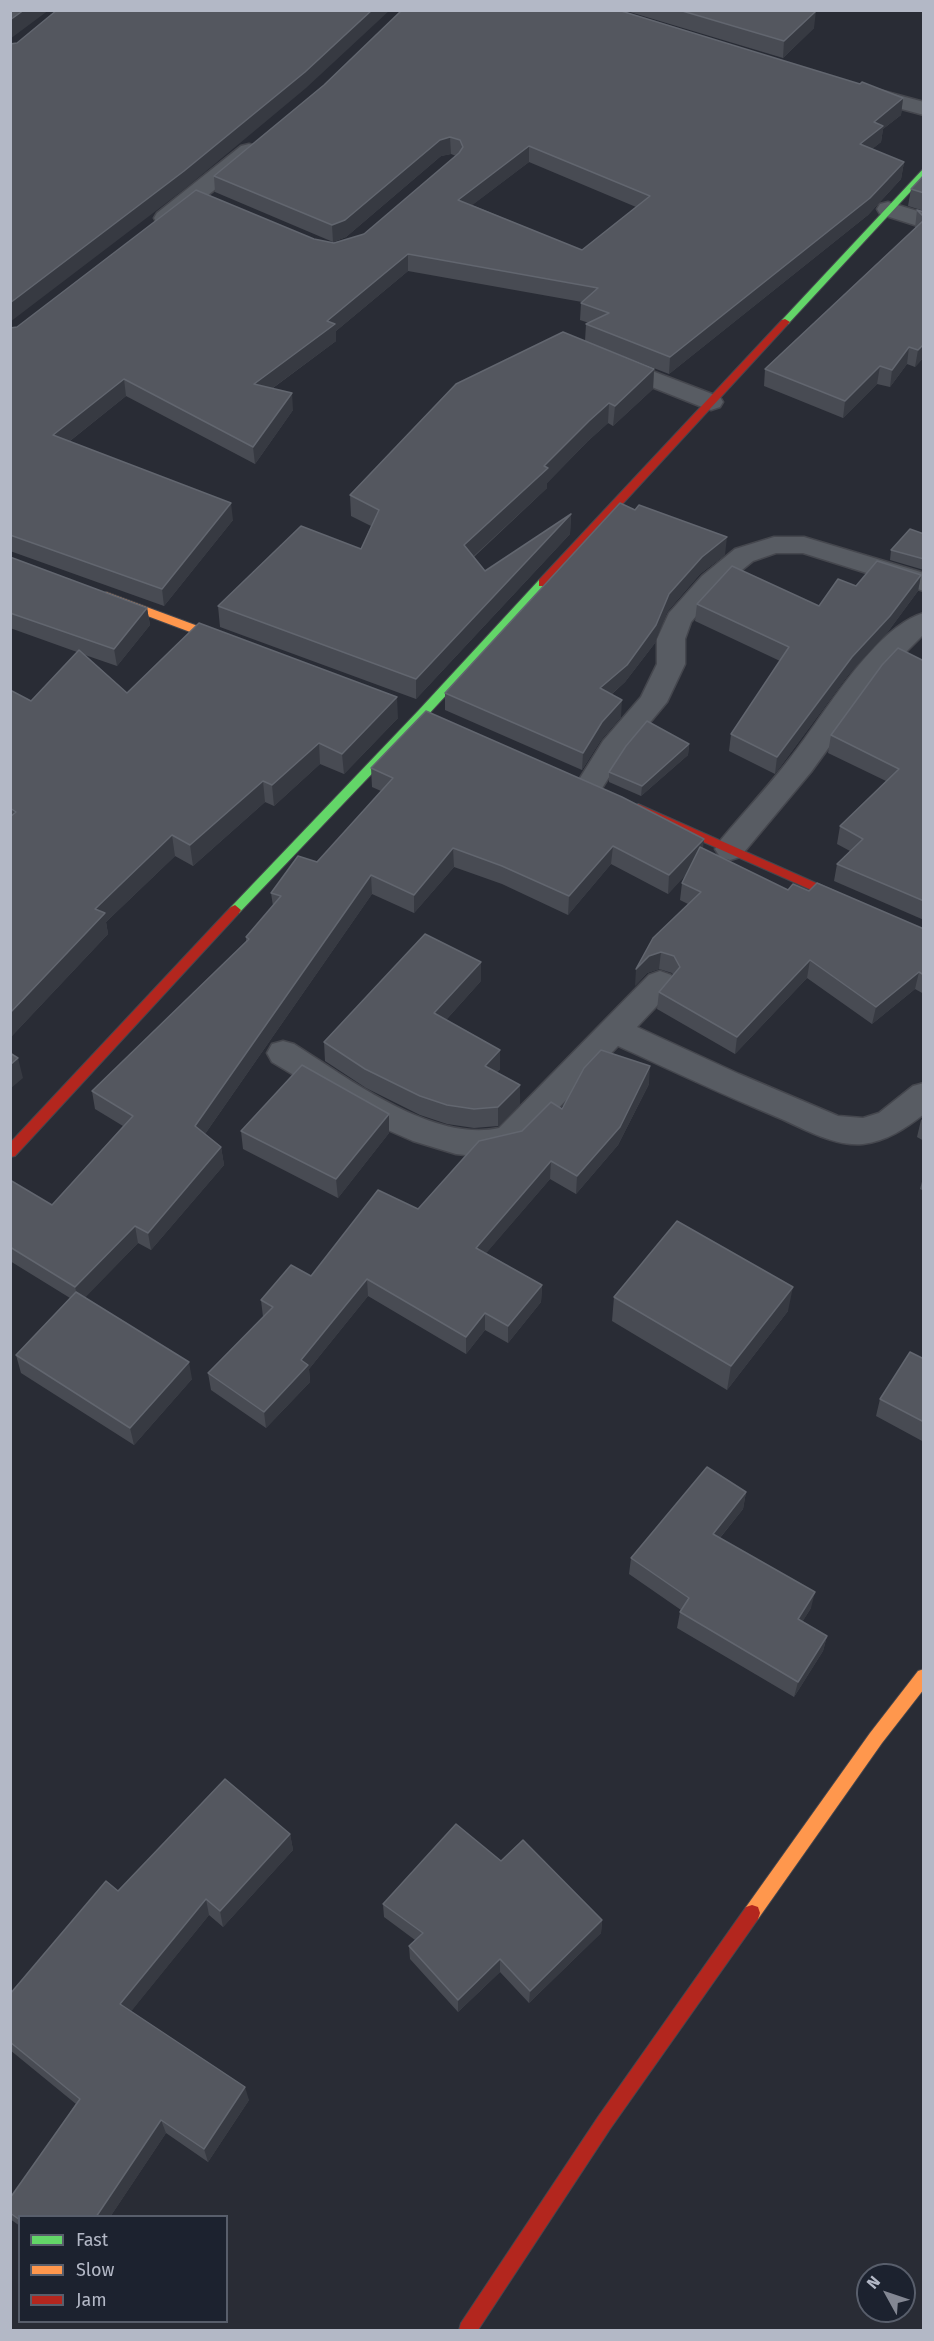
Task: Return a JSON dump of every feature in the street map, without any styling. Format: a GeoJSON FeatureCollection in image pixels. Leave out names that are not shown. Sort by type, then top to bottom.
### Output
{"type":"FeatureCollection","features":[{"type":"Feature","properties":{"kind":"street"},"geometry":{"type":"LineString","coordinates":[[845,86],[924,109]]}},
{"type":"Feature","properties":{"kind":"street"},"geometry":{"type":"LineString","coordinates":[[149,231],[261,141]]}},
{"type":"Feature","properties":{"kind":"street"},"geometry":{"type":"LineString","coordinates":[[10,1152],[241,903],[428,717],[711,402],[924,171]]}},
{"type":"Feature","properties":{"kind":"street"},"geometry":{"type":"LineString","coordinates":[[195,195],[217,204]]}},
{"type":"Feature","properties":{"kind":"street"},"geometry":{"type":"LineString","coordinates":[[888,209],[924,220]]}},
{"type":"Feature","properties":{"kind":"street"},"geometry":{"type":"LineString","coordinates":[[595,356],[711,402]]}},
{"type":"Feature","properties":{"kind":"street"},"geometry":{"type":"LineString","coordinates":[[589,786],[613,748],[653,702],[671,664],[671,639],[679,619],[711,582],[744,555],[774,545],[804,546],[924,582]]}},
{"type":"Feature","properties":{"kind":"street"},"geometry":{"type":"LineString","coordinates":[[96,592],[254,651]]}},
{"type":"Feature","properties":{"kind":"street"},"geometry":{"type":"LineString","coordinates":[[730,849],[801,765],[867,674],[909,630],[924,622]]}},
{"type":"Feature","properties":{"kind":"street"},"geometry":{"type":"LineString","coordinates":[[403,707],[428,717]]}},
{"type":"Feature","properties":{"kind":"street"},"geometry":{"type":"LineString","coordinates":[[629,803],[924,936]]}},
{"type":"Feature","properties":{"kind":"street"},"geometry":{"type":"LineString","coordinates":[[283,1053],[374,1110],[400,1123],[444,1138],[483,1145],[496,1144],[509,1138],[660,983]]}},
{"type":"Feature","properties":{"kind":"street"},"geometry":{"type":"LineString","coordinates":[[614,1030],[728,1083],[835,1128],[863,1131],[890,1124],[924,1095]]}},
{"type":"Feature","properties":{"kind":"street"},"geometry":{"type":"LineString","coordinates":[[468,2331],[604,2123],[876,1738],[924,1676]]}},
{"type":"Feature","properties":{"kind":"building"},"geometry":{"type":"Polygon","coordinates":[[[10,10],[24,10],[10,20],[10,10]]]}},
{"type":"Feature","properties":{"kind":"building"},"geometry":{"type":"Polygon","coordinates":[[[57,10],[372,10],[305,72],[184,171],[10,303],[10,44],[17,43],[57,10]]]}},
{"type":"Feature","properties":{"kind":"building"},"geometry":{"type":"Polygon","coordinates":[[[402,10],[618,10],[860,84],[862,82],[903,98],[874,122],[883,126],[860,144],[904,162],[870,198],[670,357],[586,324],[609,313],[581,303],[598,288],[408,254],[327,321],[335,324],[254,384],[292,393],[253,447],[124,379],[53,435],[231,503],[162,589],[10,535],[10,328],[17,327],[196,190],[314,239],[334,243],[364,234],[459,153],[463,147],[460,140],[450,137],[440,140],[345,220],[332,225],[214,176],[324,85],[402,10]],[[529,146],[458,200],[582,250],[650,196],[529,146]]]}},
{"type":"Feature","properties":{"kind":"building"},"geometry":{"type":"Polygon","coordinates":[[[679,10],[814,10],[816,11],[784,41],[679,10]]]}},
{"type":"Feature","properties":{"kind":"building"},"geometry":{"type":"Polygon","coordinates":[[[924,175],[924,193],[911,189],[924,175]]]}},
{"type":"Feature","properties":{"kind":"building"},"geometry":{"type":"Polygon","coordinates":[[[924,220],[924,344],[918,350],[909,347],[892,370],[880,366],[845,401],[765,369],[924,220]]]}},
{"type":"Feature","properties":{"kind":"building"},"geometry":{"type":"Polygon","coordinates":[[[563,332],[654,369],[615,406],[609,403],[589,421],[544,466],[548,468],[464,545],[485,571],[571,514],[416,679],[218,606],[301,526],[361,549],[379,510],[350,495],[456,384],[563,332]]]}},
{"type":"Feature","properties":{"kind":"building"},"geometry":{"type":"Polygon","coordinates":[[[620,503],[635,510],[639,505],[727,537],[702,557],[669,594],[656,625],[627,665],[600,688],[622,700],[602,722],[583,753],[445,693],[620,503]]]}},
{"type":"Feature","properties":{"kind":"building"},"geometry":{"type":"Polygon","coordinates":[[[910,529],[924,534],[924,559],[891,550],[910,529]]]}},
{"type":"Feature","properties":{"kind":"building"},"geometry":{"type":"Polygon","coordinates":[[[10,557],[147,608],[114,649],[10,613],[10,557]]]}},
{"type":"Feature","properties":{"kind":"building"},"geometry":{"type":"Polygon","coordinates":[[[877,561],[921,575],[890,616],[852,657],[777,757],[731,734],[789,647],[697,604],[732,566],[819,606],[838,579],[856,586],[877,561]]]}},
{"type":"Feature","properties":{"kind":"building"},"geometry":{"type":"Polygon","coordinates":[[[199,623],[397,697],[342,754],[319,743],[272,785],[263,781],[190,845],[172,835],[95,909],[105,913],[10,1013],[10,817],[16,812],[10,808],[10,692],[31,701],[79,650],[127,693],[199,623]]]}},
{"type":"Feature","properties":{"kind":"building"},"geometry":{"type":"Polygon","coordinates":[[[898,648],[924,661],[924,901],[837,864],[863,839],[840,826],[899,769],[831,735],[882,665],[898,648]]]}},
{"type":"Feature","properties":{"kind":"building"},"geometry":{"type":"Polygon","coordinates":[[[426,711],[622,797],[704,839],[669,875],[613,846],[569,896],[502,866],[453,848],[414,895],[371,875],[195,1126],[221,1147],[148,1233],[135,1226],[75,1287],[10,1247],[10,1180],[52,1205],[133,1116],[92,1091],[249,939],[246,937],[281,896],[271,893],[298,856],[317,862],[393,778],[371,768],[426,711]]]}},
{"type":"Feature","properties":{"kind":"building"},"geometry":{"type":"Polygon","coordinates":[[[647,721],[689,744],[642,786],[609,772],[626,746],[647,721]]]}},
{"type":"Feature","properties":{"kind":"building"},"geometry":{"type":"Polygon","coordinates":[[[700,847],[788,890],[793,884],[809,891],[817,883],[924,929],[924,975],[919,972],[876,1007],[810,960],[737,1037],[659,992],[680,967],[674,956],[661,952],[649,956],[636,969],[653,938],[701,892],[682,883],[700,847]]]}},
{"type":"Feature","properties":{"kind":"building"},"geometry":{"type":"Polygon","coordinates":[[[425,934],[481,962],[434,1013],[500,1050],[485,1066],[520,1085],[498,1107],[474,1109],[447,1105],[420,1096],[365,1069],[324,1042],[425,934]]]}},
{"type":"Feature","properties":{"kind":"building"},"geometry":{"type":"Polygon","coordinates":[[[601,1050],[650,1066],[620,1127],[577,1176],[551,1161],[476,1248],[542,1285],[508,1326],[485,1313],[466,1337],[367,1279],[301,1360],[308,1365],[264,1412],[208,1373],[273,1307],[261,1300],[291,1265],[311,1276],[378,1190],[418,1209],[479,1141],[522,1131],[551,1102],[562,1109],[584,1068],[601,1050]]]}},
{"type":"Feature","properties":{"kind":"building"},"geometry":{"type":"Polygon","coordinates":[[[10,1053],[18,1058],[10,1065],[10,1053]]]}},
{"type":"Feature","properties":{"kind":"building"},"geometry":{"type":"Polygon","coordinates":[[[302,1065],[389,1114],[336,1179],[241,1131],[302,1065]]]}},
{"type":"Feature","properties":{"kind":"building"},"geometry":{"type":"Polygon","coordinates":[[[677,1221],[793,1287],[731,1366],[614,1297],[677,1221]]]}},
{"type":"Feature","properties":{"kind":"building"},"geometry":{"type":"Polygon","coordinates":[[[76,1292],[189,1362],[130,1428],[16,1355],[76,1292]]]}},
{"type":"Feature","properties":{"kind":"building"},"geometry":{"type":"Polygon","coordinates":[[[910,1352],[924,1359],[924,1422],[880,1399],[910,1352]]]}},
{"type":"Feature","properties":{"kind":"building"},"geometry":{"type":"Polygon","coordinates":[[[707,1467],[746,1492],[713,1534],[815,1592],[798,1619],[827,1636],[798,1682],[680,1612],[689,1598],[631,1558],[707,1467]]]}},
{"type":"Feature","properties":{"kind":"building"},"geometry":{"type":"Polygon","coordinates":[[[225,1779],[290,1834],[220,1911],[206,1899],[120,2004],[245,2087],[204,2149],[161,2120],[97,2215],[18,2215],[18,2219],[10,2213],[10,2198],[80,2099],[10,2042],[10,1994],[106,1881],[118,1891],[225,1779]]]}},
{"type":"Feature","properties":{"kind":"building"},"geometry":{"type":"Polygon","coordinates":[[[456,1824],[501,1861],[523,1840],[602,1920],[530,1991],[500,1959],[458,2000],[409,1946],[423,1933],[383,1904],[456,1824]]]}},
{"type":"Feature","properties":{"kind":"traffic: fast"},"geometry":{"type":"LineString","coordinates":[[785,322],[924,171]]}},
{"type":"Feature","properties":{"kind":"traffic: fast"},"geometry":{"type":"LineString","coordinates":[[235,910],[543,583]]}},
{"type":"Feature","properties":{"kind":"traffic: slow"},"geometry":{"type":"LineString","coordinates":[[106,596],[237,645]]}},
{"type":"Feature","properties":{"kind":"traffic: slow"},"geometry":{"type":"LineString","coordinates":[[752,1913],[876,1738],[924,1676]]}},
{"type":"Feature","properties":{"kind":"traffic: jam"},"geometry":{"type":"LineString","coordinates":[[543,583],[785,322]]}},
{"type":"Feature","properties":{"kind":"traffic: jam"},"geometry":{"type":"LineString","coordinates":[[638,808],[924,936]]}},
{"type":"Feature","properties":{"kind":"traffic: jam"},"geometry":{"type":"LineString","coordinates":[[10,1152],[235,910]]}},
{"type":"Feature","properties":{"kind":"traffic: jam"},"geometry":{"type":"LineString","coordinates":[[468,2330],[604,2123],[752,1913]]}}]}
